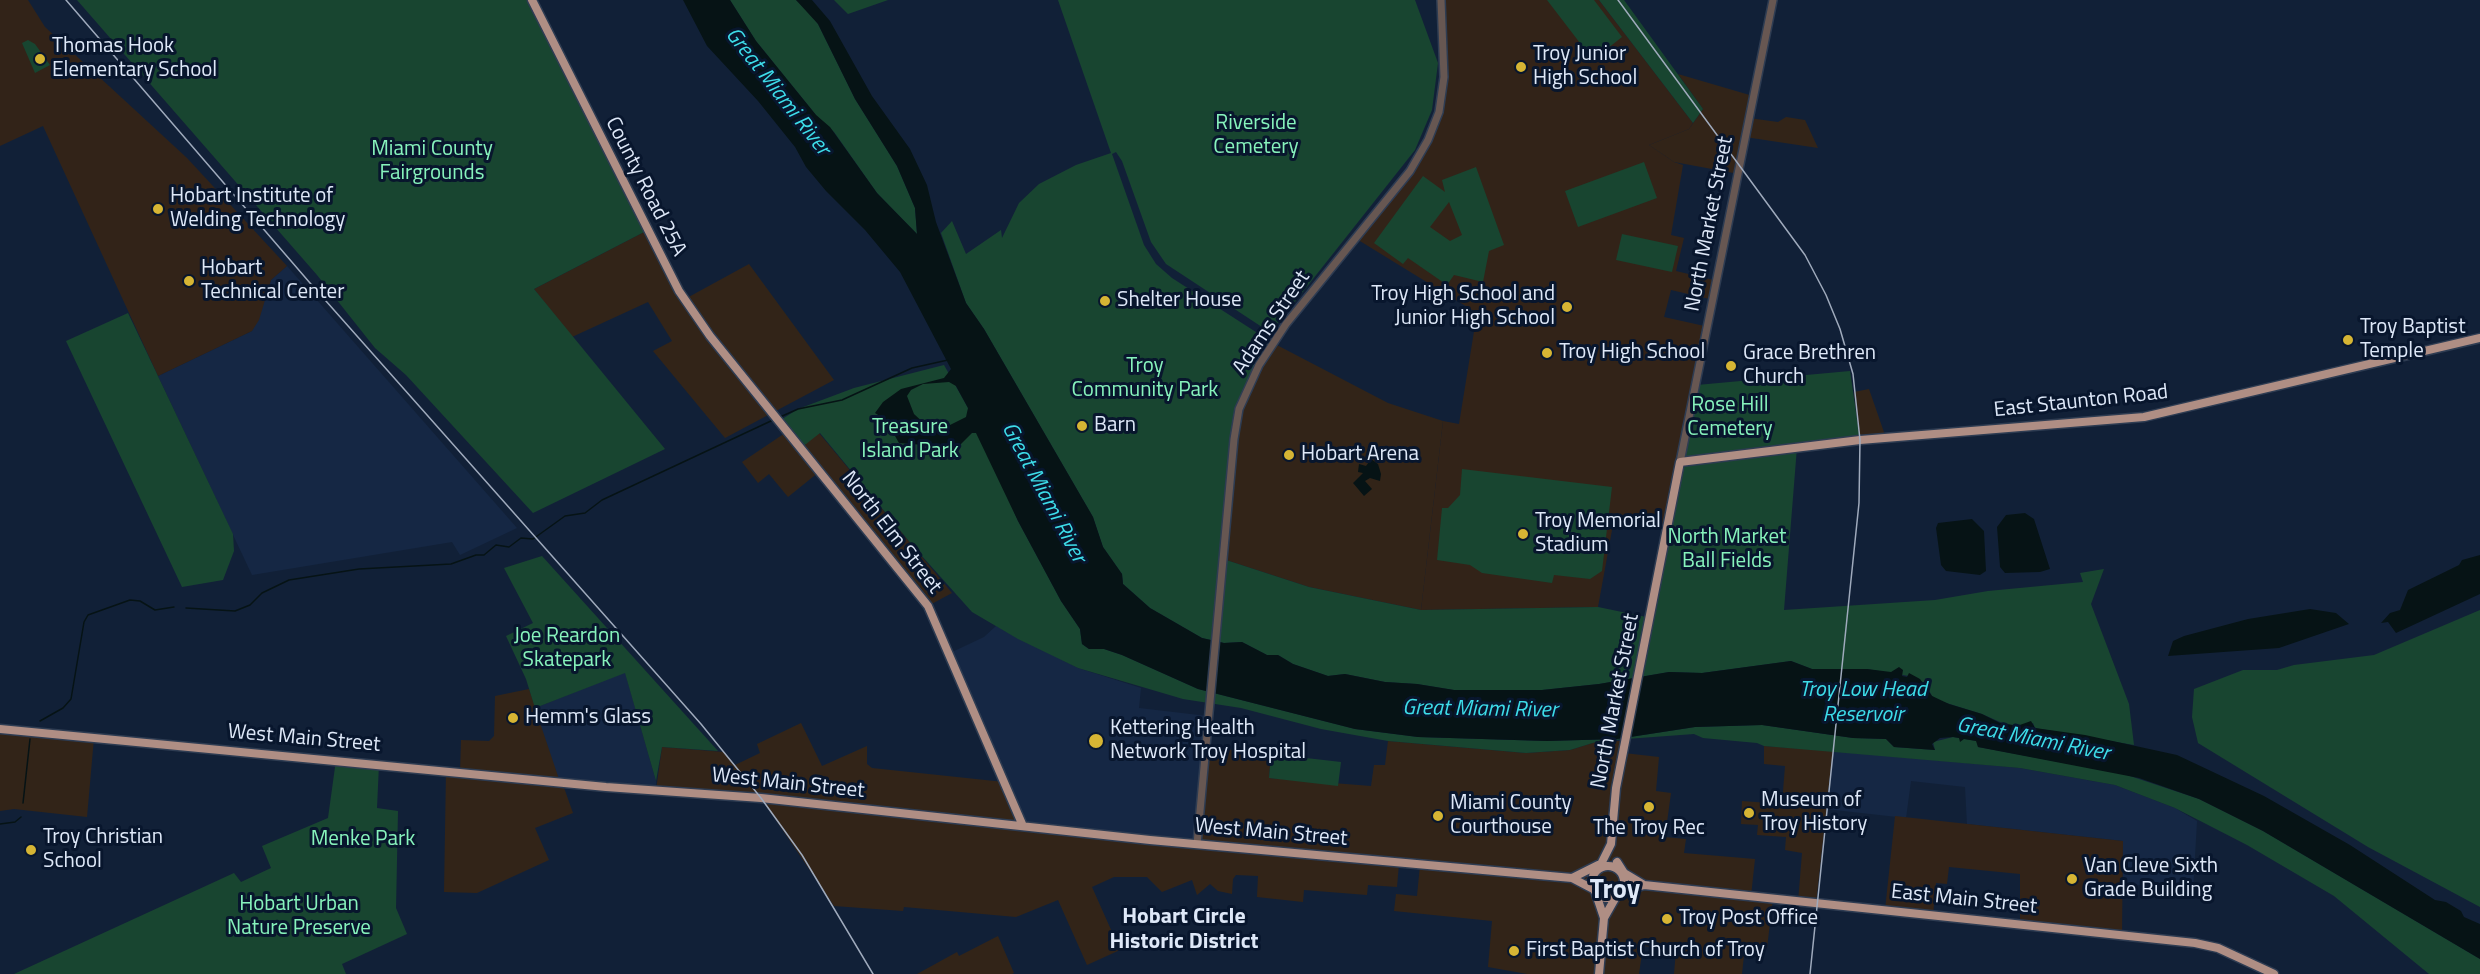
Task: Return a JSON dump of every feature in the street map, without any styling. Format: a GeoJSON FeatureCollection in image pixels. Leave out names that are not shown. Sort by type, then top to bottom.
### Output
{"type":"FeatureCollection","features":[{"type":"Feature","properties":{"kind":"main road","name":"County Road 25A"},"geometry":{"type":"LineString","coordinates":[[532,0],[679,291],[710,336],[745,379]]}},
{"type":"Feature","properties":{"kind":"main road","name":"East Staunton Road"},"geometry":{"type":"LineString","coordinates":[[1680,462],[1860,440],[2144,417],[2480,338]]}},
{"type":"Feature","properties":{"kind":"main road","name":"North Elm Street"},"geometry":{"type":"LineString","coordinates":[[745,379],[928,606],[1023,826]]}},
{"type":"Feature","properties":{"kind":"main road","name":"North Market Street"},"geometry":{"type":"LineString","coordinates":[[1611,844],[1617,788],[1680,462]]}},
{"type":"Feature","properties":{"kind":"main road","name":"West Main Street"},"geometry":{"type":"LineString","coordinates":[[0,729],[524,779],[761,798],[1197,844],[1576,880]]}},
{"type":"Feature","properties":{"kind":"main road"},"geometry":{"type":"LineString","coordinates":[[1604,918],[1594,890],[1593,876],[1611,844]]}},
{"type":"Feature","properties":{"kind":"main road"},"geometry":{"type":"LineString","coordinates":[[1599,974],[1604,918],[1623,884],[1621,871],[1611,844]]}},
{"type":"Feature","properties":{"kind":"main road"},"geometry":{"type":"LineString","coordinates":[[1576,880],[1597,867],[1609,866],[1644,885]]}},
{"type":"Feature","properties":{"kind":"main road"},"geometry":{"type":"LineString","coordinates":[[1576,880],[1606,897],[1644,885]]}},
{"type":"Feature","properties":{"kind":"main road"},"geometry":{"type":"LineString","coordinates":[[1576,880],[1598,903]]}},
{"type":"Feature","properties":{"kind":"main road","name":"East Main Street"},"geometry":{"type":"LineString","coordinates":[[1644,885],[2195,943],[2218,948],[2274,974]]}},
{"type":"Feature","properties":{"kind":"street","name":"Adams Street"},"geometry":{"type":"LineString","coordinates":[[1197,844],[1235,430],[1245,394],[1259,365],[1286,324],[1410,171],[1428,140],[1439,112],[1444,77],[1441,0]]}},
{"type":"Feature","properties":{"kind":"street","name":"North Market Street"},"geometry":{"type":"LineString","coordinates":[[1680,462],[1773,0]]}},
{"type":"Feature","properties":{"kind":"shaded area","name":"Hobart Institute of Welding Technology"},"geometry":{"type":"Polygon","coordinates":[[[0,0],[28,0],[45,27],[187,158],[287,266],[271,280],[259,320],[252,331],[158,376],[43,126],[0,146],[0,0]]]}},
{"type":"Feature","properties":{"kind":"shaded area","name":"Troy High School and Junior High School"},"geometry":{"type":"Polygon","coordinates":[[[1441,0],[1599,0],[1693,123],[1689,129],[1649,145],[1674,162],[1683,165],[1671,235],[1684,238],[1676,271],[1718,281],[1714,300],[1671,290],[1664,317],[1709,327],[1668,527],[1614,519],[1598,607],[1421,610],[1443,421],[1459,424],[1477,313],[1355,238],[1416,162],[1441,100],[1441,0]]]}},
{"type":"Feature","properties":{"kind":"shaded area"},"geometry":{"type":"Polygon","coordinates":[[[1678,74],[1753,96],[1749,118],[1778,122],[1786,117],[1805,120],[1818,148],[1745,137],[1739,174],[1674,162],[1649,145],[1689,129],[1703,109],[1678,74]]]}},
{"type":"Feature","properties":{"kind":"shaded area"},"geometry":{"type":"Polygon","coordinates":[[[646,231],[685,299],[749,264],[834,380],[725,438],[653,351],[672,341],[648,302],[572,337],[534,289],[646,231]]]}},
{"type":"Feature","properties":{"kind":"shaded area"},"geometry":{"type":"Polygon","coordinates":[[[287,266],[517,528],[460,555],[452,542],[252,575],[158,376],[252,331],[271,280],[287,266]]]}},
{"type":"Feature","properties":{"kind":"shaded area"},"geometry":{"type":"Polygon","coordinates":[[[1273,343],[1388,403],[1443,421],[1421,610],[1309,587],[1223,559],[1236,421],[1273,343]]]}},
{"type":"Feature","properties":{"kind":"shaded area"},"geometry":{"type":"Polygon","coordinates":[[[1869,389],[1886,438],[1860,440],[1854,392],[1869,389]]]}},
{"type":"Feature","properties":{"kind":"shaded area"},"geometry":{"type":"Polygon","coordinates":[[[788,431],[819,433],[952,593],[928,606],[819,472],[788,497],[769,474],[758,483],[742,462],[788,431]]]}},
{"type":"Feature","properties":{"kind":"shaded area","name":"Kettering Health Network Troy Hospital"},"geometry":{"type":"Polygon","coordinates":[[[996,626],[1078,668],[1141,688],[1139,708],[1207,716],[1197,844],[1023,826],[948,654],[984,637],[996,626]]]}},
{"type":"Feature","properties":{"kind":"shaded area"},"geometry":{"type":"Polygon","coordinates":[[[625,672],[656,781],[656,790],[560,782],[535,708],[625,672]]]}},
{"type":"Feature","properties":{"kind":"shaded area"},"geometry":{"type":"Polygon","coordinates":[[[529,689],[573,813],[535,828],[549,860],[477,893],[444,892],[446,771],[460,772],[461,740],[489,741],[494,736],[495,696],[529,689]]]}},
{"type":"Feature","properties":{"kind":"shaded area"},"geometry":{"type":"Polygon","coordinates":[[[801,723],[822,766],[867,746],[867,764],[872,768],[1004,782],[1205,747],[1271,754],[1269,778],[1371,786],[1374,765],[1385,765],[1388,741],[1526,753],[1570,750],[1599,741],[1626,741],[1624,753],[1659,757],[1656,791],[1671,793],[1665,837],[1686,839],[1684,853],[1755,859],[1751,896],[1773,899],[1767,948],[1745,946],[1742,974],[1674,974],[1676,950],[1643,946],[1639,974],[1527,974],[1488,967],[1492,921],[1394,911],[1396,894],[1417,896],[1420,865],[1399,864],[1397,887],[1368,885],[1367,895],[1304,890],[1303,902],[1257,897],[1258,876],[1236,875],[1233,879],[1232,894],[1218,891],[1210,884],[1197,895],[1192,880],[1162,892],[1147,877],[1114,877],[1092,887],[1120,950],[1087,965],[1058,900],[1016,917],[904,907],[903,911],[834,906],[761,798],[656,790],[662,747],[724,752],[735,765],[760,753],[757,744],[801,723]]]}},
{"type":"Feature","properties":{"kind":"shaded area"},"geometry":{"type":"Polygon","coordinates":[[[0,729],[94,738],[87,817],[14,809],[0,811],[0,729]]]}},
{"type":"Feature","properties":{"kind":"shaded area"},"geometry":{"type":"Polygon","coordinates":[[[1764,746],[1833,751],[1816,903],[1798,902],[1802,853],[1785,850],[1786,837],[1757,835],[1758,825],[1741,824],[1742,801],[1782,804],[1785,766],[1764,764],[1764,746]]]}},
{"type":"Feature","properties":{"kind":"shaded area"},"geometry":{"type":"Polygon","coordinates":[[[1833,751],[2020,768],[2115,785],[2175,808],[2197,821],[2193,892],[2123,883],[2123,841],[1967,824],[1965,787],[1911,781],[1906,818],[1826,809],[1833,751]]]}},
{"type":"Feature","properties":{"kind":"shaded area"},"geometry":{"type":"Polygon","coordinates":[[[1895,816],[2123,841],[2122,935],[2020,924],[2020,874],[1949,867],[1947,884],[1936,883],[1933,915],[1885,910],[1895,816]]]}},
{"type":"Feature","properties":{"kind":"shaded area"},"geometry":{"type":"Polygon","coordinates":[[[998,936],[1014,973],[1012,974],[917,974],[957,952],[959,956],[998,936]]]}},
{"type":"Feature","properties":{"kind":"green space","name":"Miami County Fairgrounds"},"geometry":{"type":"Polygon","coordinates":[[[77,0],[532,0],[646,231],[534,289],[665,449],[533,513],[406,375],[375,348],[317,275],[77,0]]]}},
{"type":"Feature","properties":{"kind":"green space"},"geometry":{"type":"Polygon","coordinates":[[[730,0],[796,0],[818,24],[855,99],[897,166],[915,208],[917,234],[877,193],[834,132],[816,115],[756,41],[730,0]]]}},
{"type":"Feature","properties":{"kind":"green space"},"geometry":{"type":"Polygon","coordinates":[[[834,0],[888,0],[848,14],[834,0]]]}},
{"type":"Feature","properties":{"kind":"green space"},"geometry":{"type":"Polygon","coordinates":[[[1058,0],[1415,0],[1438,63],[1432,110],[1415,150],[1275,327],[1265,329],[1166,264],[1151,242],[1122,161],[1116,152],[1112,154],[1144,245],[1156,264],[1172,278],[1273,343],[1242,402],[1223,559],[1309,587],[1421,610],[1598,607],[1651,618],[1697,385],[1850,371],[1860,440],[1797,447],[1784,610],[1935,600],[1988,591],[2083,582],[2080,573],[2104,569],[2091,604],[2129,704],[2134,745],[2035,728],[2033,723],[2017,726],[2000,722],[1940,701],[1932,696],[1925,683],[1909,676],[1867,669],[1812,669],[1791,661],[1702,673],[1669,672],[1599,684],[1542,690],[1454,690],[1385,682],[1345,674],[1328,676],[1293,664],[1278,655],[1267,655],[1242,642],[1224,643],[1202,638],[1150,608],[1123,584],[1122,574],[1103,547],[1093,517],[984,329],[966,303],[941,233],[952,221],[966,254],[1001,230],[1002,238],[1019,203],[1039,184],[1076,165],[1111,153],[1058,0]]]}},
{"type":"Feature","properties":{"kind":"green space"},"geometry":{"type":"Polygon","coordinates":[[[1547,0],[1594,0],[1622,37],[1593,60],[1547,0]]]}},
{"type":"Feature","properties":{"kind":"green space"},"geometry":{"type":"Polygon","coordinates":[[[1599,0],[1624,0],[1703,109],[1693,123],[1599,0]]]}},
{"type":"Feature","properties":{"kind":"green space"},"geometry":{"type":"Polygon","coordinates":[[[28,40],[35,44],[50,65],[35,73],[22,43],[28,40]]]}},
{"type":"Feature","properties":{"kind":"green space"},"geometry":{"type":"Polygon","coordinates":[[[1644,162],[1657,198],[1578,227],[1565,191],[1644,162]]]}},
{"type":"Feature","properties":{"kind":"green space"},"geometry":{"type":"Polygon","coordinates":[[[1476,167],[1504,245],[1489,251],[1483,282],[1454,275],[1447,285],[1408,258],[1403,264],[1374,243],[1423,176],[1445,192],[1442,180],[1476,167]],[[1449,202],[1430,227],[1450,241],[1462,235],[1449,202]]]}},
{"type":"Feature","properties":{"kind":"green space"},"geometry":{"type":"Polygon","coordinates":[[[1622,234],[1678,246],[1672,272],[1616,260],[1622,234]]]}},
{"type":"Feature","properties":{"kind":"green space"},"geometry":{"type":"Polygon","coordinates":[[[128,313],[233,534],[234,551],[223,580],[182,587],[66,341],[128,313]]]}},
{"type":"Feature","properties":{"kind":"green space","name":"Treasure Island Park"},"geometry":{"type":"Polygon","coordinates":[[[944,365],[968,408],[1018,521],[1061,601],[1080,629],[1082,644],[1089,649],[1104,649],[1122,655],[1198,689],[1355,729],[1418,737],[1546,741],[1617,739],[1695,727],[1762,725],[1853,738],[1886,739],[1894,747],[1935,750],[1933,742],[1953,737],[1977,741],[1978,747],[2124,774],[2199,799],[2263,831],[2480,959],[2480,974],[2429,974],[2334,896],[2247,845],[2175,808],[2115,785],[2020,768],[1764,746],[1757,743],[1703,738],[1694,734],[1599,741],[1570,750],[1526,753],[1388,741],[1321,729],[1241,708],[1183,699],[1078,668],[1018,639],[972,612],[913,546],[820,433],[801,448],[779,421],[798,409],[854,388],[944,365]]]}},
{"type":"Feature","properties":{"kind":"green space","name":"Troy Memorial Stadium"},"geometry":{"type":"Polygon","coordinates":[[[1462,469],[1612,487],[1602,571],[1590,579],[1554,575],[1552,583],[1482,573],[1470,565],[1437,560],[1442,508],[1448,508],[1460,495],[1462,469]]]}},
{"type":"Feature","properties":{"kind":"green space","name":"Joe Reardon Skatepark"},"geometry":{"type":"Polygon","coordinates":[[[542,556],[718,751],[662,747],[656,781],[625,673],[535,708],[526,679],[506,636],[533,623],[504,568],[542,556]]]}},
{"type":"Feature","properties":{"kind":"green space"},"geometry":{"type":"Polygon","coordinates":[[[2480,610],[2480,907],[2368,847],[2198,743],[2192,717],[2194,689],[2243,670],[2277,670],[2294,665],[2374,655],[2480,610]]]}},
{"type":"Feature","properties":{"kind":"green space"},"geometry":{"type":"Polygon","coordinates":[[[1271,754],[1341,762],[1338,786],[1269,778],[1271,754]]]}},
{"type":"Feature","properties":{"kind":"green space","name":"Hobart Urban Nature Preserve"},"geometry":{"type":"Polygon","coordinates":[[[336,760],[379,764],[377,808],[398,811],[396,908],[407,934],[342,964],[346,974],[14,974],[234,873],[241,882],[271,868],[262,846],[328,818],[336,760]]]}},
{"type":"Feature","properties":{"kind":"water"},"geometry":{"type":"Polygon","coordinates":[[[683,0],[730,0],[756,41],[816,115],[830,127],[877,193],[917,234],[915,208],[897,166],[855,99],[818,24],[796,0],[812,0],[830,21],[872,96],[910,149],[927,185],[936,222],[966,303],[984,329],[1093,517],[1103,547],[1122,574],[1123,584],[1150,608],[1202,638],[1224,643],[1242,642],[1267,655],[1278,655],[1293,664],[1328,676],[1345,674],[1385,682],[1454,690],[1542,690],[1599,684],[1669,672],[1702,673],[1791,661],[1812,669],[1867,669],[1891,672],[1899,667],[1903,670],[1902,676],[1907,677],[1909,673],[1920,679],[1932,696],[2000,723],[2017,726],[2031,721],[2035,728],[2085,735],[2177,755],[2264,796],[2350,845],[2435,900],[2446,902],[2461,911],[2464,917],[2480,924],[2480,959],[2263,831],[2199,799],[2139,778],[1978,747],[1976,741],[1964,739],[1960,742],[1959,738],[1940,738],[1932,744],[1935,750],[1894,747],[1886,739],[1853,738],[1762,725],[1695,727],[1617,739],[1547,741],[1418,737],[1355,729],[1198,689],[1122,655],[1104,649],[1089,649],[1082,644],[1080,629],[1061,601],[1018,521],[976,433],[972,433],[955,450],[944,449],[943,457],[938,457],[935,456],[936,446],[899,443],[886,420],[875,413],[883,402],[901,389],[944,378],[951,369],[900,272],[865,230],[826,191],[758,101],[707,46],[683,0]],[[949,382],[923,384],[911,390],[907,396],[914,414],[927,426],[948,426],[966,417],[968,408],[956,386],[949,382]]]}},
{"type":"Feature","properties":{"kind":"water"},"geometry":{"type":"Polygon","coordinates":[[[1371,459],[1378,464],[1381,474],[1380,481],[1370,478],[1365,481],[1372,489],[1364,496],[1353,483],[1363,473],[1358,472],[1359,464],[1366,466],[1371,459]]]}},
{"type":"Feature","properties":{"kind":"water"},"geometry":{"type":"Polygon","coordinates":[[[2025,513],[2034,519],[2050,569],[2040,572],[2005,573],[2000,567],[1997,527],[2006,515],[2025,513]]]}},
{"type":"Feature","properties":{"kind":"water"},"geometry":{"type":"Polygon","coordinates":[[[1972,519],[1984,531],[1986,571],[1980,575],[1946,571],[1941,565],[1936,528],[1938,523],[1972,519]]]}},
{"type":"Feature","properties":{"kind":"water"},"geometry":{"type":"Polygon","coordinates":[[[2480,555],[2480,594],[2396,633],[2388,622],[2381,623],[2390,613],[2400,610],[2408,590],[2459,565],[2462,560],[2480,555]]]}},
{"type":"Feature","properties":{"kind":"water"},"geometry":{"type":"Polygon","coordinates":[[[2310,609],[2336,613],[2349,624],[2279,648],[2168,656],[2173,641],[2184,636],[2248,619],[2310,609]]]}},
{"type":"Feature","properties":{"kind":"waterway"},"geometry":{"type":"LineString","coordinates":[[780,417],[798,409],[842,400],[912,368],[948,360]]}},
{"type":"Feature","properties":{"kind":"waterway"},"geometry":{"type":"LineString","coordinates":[[186,608],[235,611],[250,605],[262,593],[289,580],[359,569],[451,564],[476,555],[484,555],[496,545],[509,547],[521,538],[533,539],[565,516],[585,513],[602,500],[773,420]]}},
{"type":"Feature","properties":{"kind":"waterway"},"geometry":{"type":"LineString","coordinates":[[40,721],[63,708],[71,699],[84,622],[88,615],[130,600],[140,601],[155,610],[174,607]]}},
{"type":"Feature","properties":{"kind":"waterway"},"geometry":{"type":"LineString","coordinates":[[23,803],[30,739]]}},
{"type":"Feature","properties":{"kind":"waterway"},"geometry":{"type":"LineString","coordinates":[[0,824],[15,822],[21,817]]}},
{"type":"Feature","properties":{"kind":"railway"},"geometry":{"type":"LineString","coordinates":[[66,0],[310,283],[701,724],[761,798],[802,855],[873,974]]}},
{"type":"Feature","properties":{"kind":"railway"},"geometry":{"type":"LineString","coordinates":[[1618,0],[1805,255],[1826,295],[1840,329],[1853,374],[1860,440],[1859,503],[1810,974]]}},
{"type":"Feature","properties":{"kind":"place","name":"Thomas Hook Elementary School"},"geometry":{"type":"Point","coordinates":[40,59]}},
{"type":"Feature","properties":{"kind":"place","name":"Troy Junior High School"},"geometry":{"type":"Point","coordinates":[1521,67]}},
{"type":"Feature","properties":{"kind":"place","name":"Hobart Institute of Welding Technology"},"geometry":{"type":"Point","coordinates":[158,209]}},
{"type":"Feature","properties":{"kind":"place","name":"Hobart Technical Center"},"geometry":{"type":"Point","coordinates":[189,281]}},
{"type":"Feature","properties":{"kind":"place","name":"Shelter House"},"geometry":{"type":"Point","coordinates":[1105,301]}},
{"type":"Feature","properties":{"kind":"place","name":"Troy High School and Junior High School"},"geometry":{"type":"Point","coordinates":[1567,307]}},
{"type":"Feature","properties":{"kind":"place","name":"Troy Baptist Temple"},"geometry":{"type":"Point","coordinates":[2348,340]}},
{"type":"Feature","properties":{"kind":"place","name":"Troy High School"},"geometry":{"type":"Point","coordinates":[1547,353]}},
{"type":"Feature","properties":{"kind":"place","name":"Grace Brethren Church"},"geometry":{"type":"Point","coordinates":[1731,366]}},
{"type":"Feature","properties":{"kind":"place","name":"Barn"},"geometry":{"type":"Point","coordinates":[1082,426]}},
{"type":"Feature","properties":{"kind":"place","name":"Hobart Arena"},"geometry":{"type":"Point","coordinates":[1289,455]}},
{"type":"Feature","properties":{"kind":"place","name":"Troy Memorial Stadium"},"geometry":{"type":"Point","coordinates":[1523,534]}},
{"type":"Feature","properties":{"kind":"place","name":"Hemm's Glass"},"geometry":{"type":"Point","coordinates":[513,718]}},
{"type":"Feature","properties":{"kind":"place","name":"Kettering Health Network Troy Hospital"},"geometry":{"type":"Point","coordinates":[1096,741]}},
{"type":"Feature","properties":{"kind":"place","name":"The Troy Rec"},"geometry":{"type":"Point","coordinates":[1649,807]}},
{"type":"Feature","properties":{"kind":"place","name":"Museum of Troy History"},"geometry":{"type":"Point","coordinates":[1749,813]}},
{"type":"Feature","properties":{"kind":"place","name":"Miami County Courthouse"},"geometry":{"type":"Point","coordinates":[1438,816]}},
{"type":"Feature","properties":{"kind":"place","name":"Troy Christian School"},"geometry":{"type":"Point","coordinates":[31,850]}},
{"type":"Feature","properties":{"kind":"place","name":"Van Cleve Sixth Grade Building"},"geometry":{"type":"Point","coordinates":[2072,879]}},
{"type":"Feature","properties":{"kind":"place","name":"Troy Post Office"},"geometry":{"type":"Point","coordinates":[1667,919]}},
{"type":"Feature","properties":{"kind":"place","name":"First Baptist Church of Troy"},"geometry":{"type":"Point","coordinates":[1514,951]}},
{"type":"Feature","properties":{"kind":"district","name":"Troy"},"geometry":{"type":"Point","coordinates":[1615,891]}},
{"type":"Feature","properties":{"kind":"district","name":"Hobart Circle Historic District"},"geometry":{"type":"Point","coordinates":[1184,930]}},
{"type":"Feature","properties":{"kind":"water label","name":"Great Miami River"},"geometry":{"type":"Point","coordinates":[777,92]}},
{"type":"Feature","properties":{"kind":"water label","name":"Great Miami River"},"geometry":{"type":"Point","coordinates":[1043,493]}},
{"type":"Feature","properties":{"kind":"water label","name":"Troy Low Head Reservoir"},"geometry":{"type":"Point","coordinates":[1863,704]}},
{"type":"Feature","properties":{"kind":"water label","name":"Great Miami River"},"geometry":{"type":"Point","coordinates":[1480,710]}},
{"type":"Feature","properties":{"kind":"water label","name":"Great Miami River"},"geometry":{"type":"Point","coordinates":[2033,740]}},
{"type":"Feature","properties":{"kind":"park label","name":"Riverside Cemetery"},"geometry":{"type":"Point","coordinates":[1256,136]}},
{"type":"Feature","properties":{"kind":"park label","name":"Troy Community Park"},"geometry":{"type":"Point","coordinates":[1145,379]}},
{"type":"Feature","properties":{"kind":"park label","name":"Rose Hill Cemetery"},"geometry":{"type":"Point","coordinates":[1730,418]}},
{"type":"Feature","properties":{"kind":"park label","name":"North Market Ball Fields"},"geometry":{"type":"Point","coordinates":[1727,550]}},
{"type":"Feature","properties":{"kind":"park label","name":"Menke Park"},"geometry":{"type":"Point","coordinates":[363,840]}}]}
